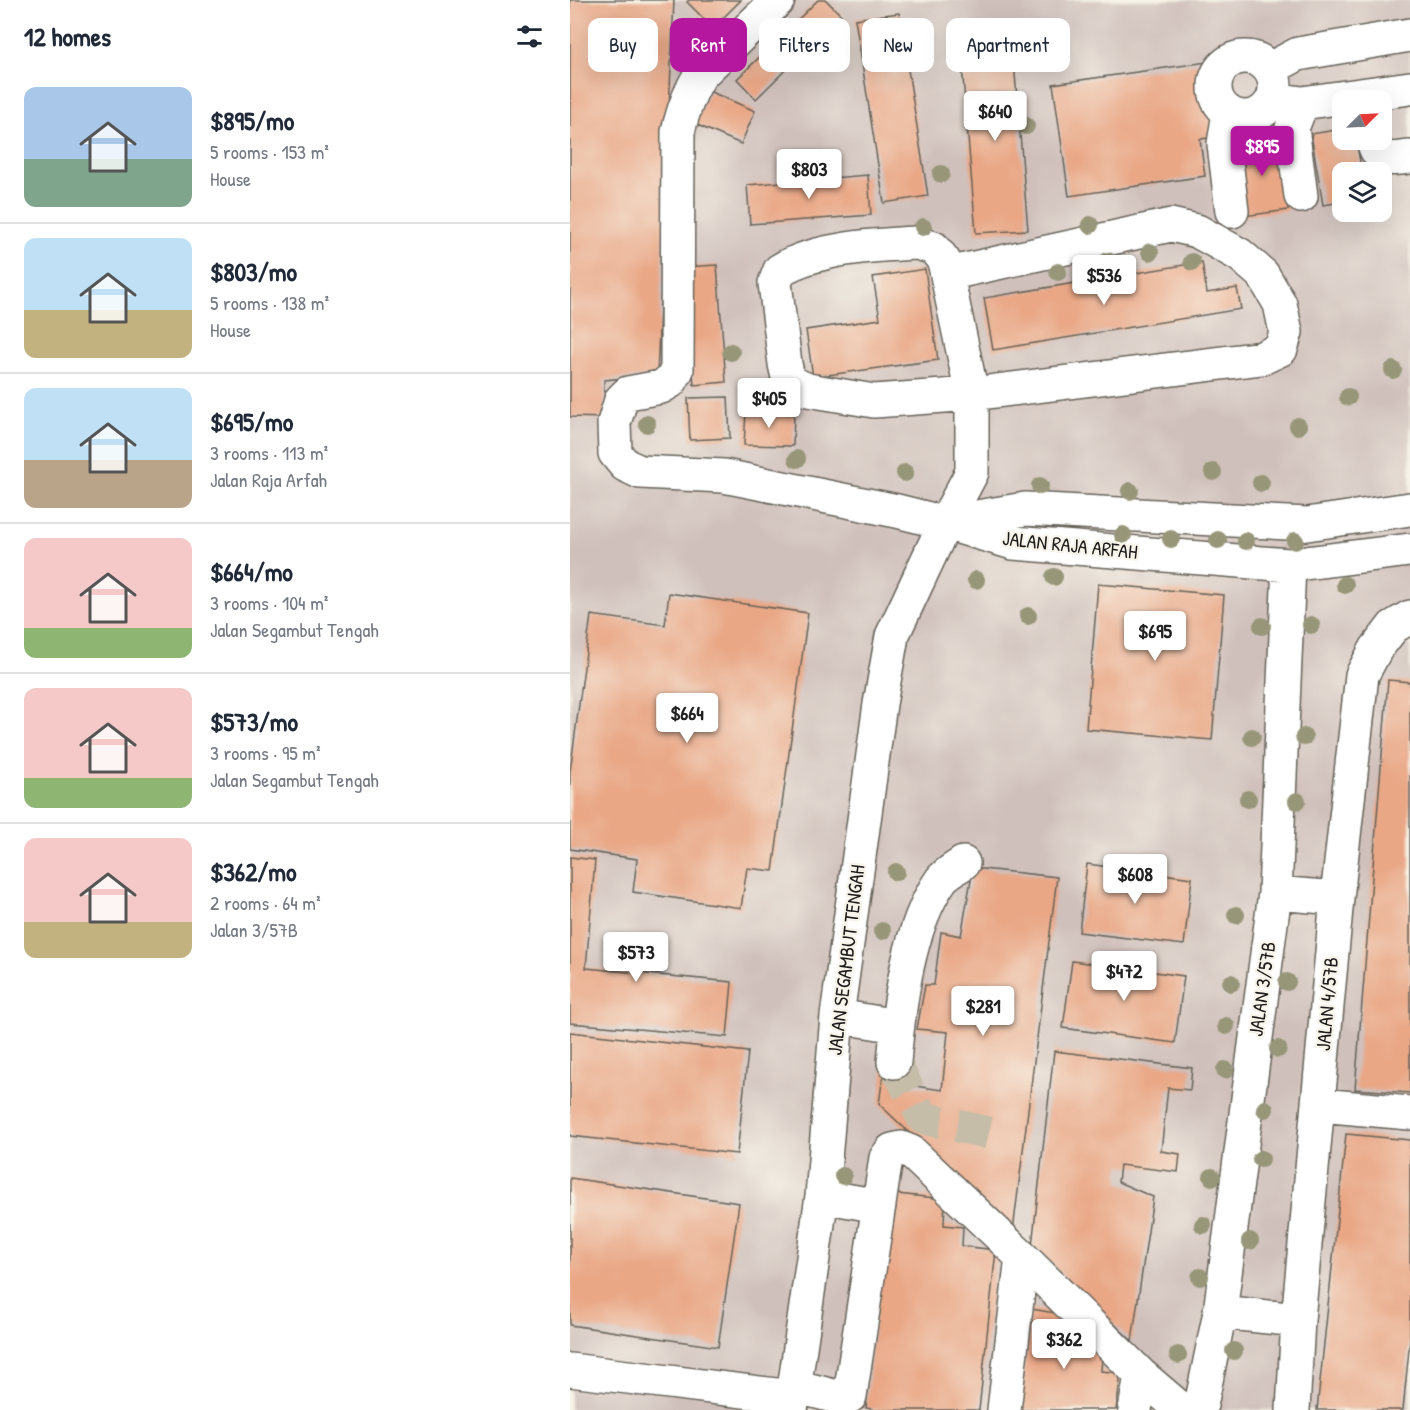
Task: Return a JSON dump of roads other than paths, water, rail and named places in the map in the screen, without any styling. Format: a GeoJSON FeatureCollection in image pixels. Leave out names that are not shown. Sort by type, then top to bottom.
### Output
{"type":"FeatureCollection","features":[{"type":"Feature","properties":{"kind":"street"},"geometry":{"type":"LineString","coordinates":[[778,0],[701,74],[683,110],[678,132],[677,370],[671,381],[661,387],[628,393],[621,400],[614,423],[615,453],[625,465],[640,472],[724,477],[945,523]]}},
{"type":"Feature","properties":{"kind":"street"},"geometry":{"type":"LineString","coordinates":[[1301,196],[1292,128],[1281,90],[1262,61],[1252,57],[1242,57],[1224,66],[1215,85],[1216,95],[1229,112],[1249,117],[1267,108],[1281,90],[1298,54],[1410,35]]}},
{"type":"Feature","properties":{"kind":"street"},"geometry":{"type":"LineString","coordinates":[[1392,92],[1410,88]]}},
{"type":"Feature","properties":{"kind":"street"},"geometry":{"type":"LineString","coordinates":[[1281,90],[1332,94]]}},
{"type":"Feature","properties":{"kind":"street"},"geometry":{"type":"LineString","coordinates":[[1229,112],[1224,144],[1232,211]]}},
{"type":"Feature","properties":{"kind":"street"},"geometry":{"type":"LineString","coordinates":[[1376,150],[1382,157],[1393,159],[1410,157]]}},
{"type":"Feature","properties":{"kind":"street"},"geometry":{"type":"LineString","coordinates":[[947,274],[1171,225],[1197,231],[1240,255],[1263,274],[1280,304],[1286,332],[1281,349],[1262,358],[972,394]]}},
{"type":"Feature","properties":{"kind":"street","name":"JALAN SEGAMBUT TENGAH"},"geometry":{"type":"LineString","coordinates":[[793,1398],[822,1196],[837,1016],[880,704],[892,636],[945,523],[972,472],[972,394],[944,261],[934,248],[917,243],[864,246],[793,262],[780,270],[775,283],[784,364],[789,382],[808,390],[874,401],[972,394]]}},
{"type":"Feature","properties":{"kind":"street","name":"JALAN RAJA ARFAH"},"geometry":{"type":"LineString","coordinates":[[945,523],[1025,509],[1307,524],[1410,509]]}},
{"type":"Feature","properties":{"kind":"street","name":"JALAN RAJA ARFAH"},"geometry":{"type":"LineString","coordinates":[[945,523],[1013,543],[1289,565],[1410,550]]}},
{"type":"Feature","properties":{"kind":"street","name":"JALAN 3/57B"},"geometry":{"type":"LineString","coordinates":[[1200,1410],[1220,1312],[1275,893],[1289,565]]}},
{"type":"Feature","properties":{"kind":"street","name":"JALAN 4/57B"},"geometry":{"type":"LineString","coordinates":[[1293,1410],[1298,1320],[1336,898],[1362,675],[1376,649],[1393,627],[1410,617]]}},
{"type":"Feature","properties":{"kind":"street"},"geometry":{"type":"LineString","coordinates":[[894,1062],[900,1007],[919,922],[942,879],[963,863]]}},
{"type":"Feature","properties":{"kind":"street"},"geometry":{"type":"LineString","coordinates":[[1275,893],[1336,898]]}},
{"type":"Feature","properties":{"kind":"street"},"geometry":{"type":"LineString","coordinates":[[837,1016],[897,1026]]}},
{"type":"Feature","properties":{"kind":"street"},"geometry":{"type":"LineString","coordinates":[[1319,1105],[1410,1113]]}},
{"type":"Feature","properties":{"kind":"street"},"geometry":{"type":"LineString","coordinates":[[570,1370],[793,1398],[845,1399],[850,1396],[886,1158],[892,1150],[901,1148],[910,1152],[1022,1257],[1141,1375],[1182,1410]]}},
{"type":"Feature","properties":{"kind":"street"},"geometry":{"type":"LineString","coordinates":[[822,1196],[879,1206]]}},
{"type":"Feature","properties":{"kind":"street"},"geometry":{"type":"LineString","coordinates":[[1004,1410],[1022,1257]]}},
{"type":"Feature","properties":{"kind":"street"},"geometry":{"type":"LineString","coordinates":[[1220,1312],[1298,1320]]}},
{"type":"Feature","properties":{"kind":"street"},"geometry":{"type":"LineString","coordinates":[[1135,1410],[1141,1375]]}},
{"type":"Feature","properties":{"kind":"tunnel"},"geometry":{"type":"LineString","coordinates":[[894,1062],[923,1118],[989,1133]]}}]}
